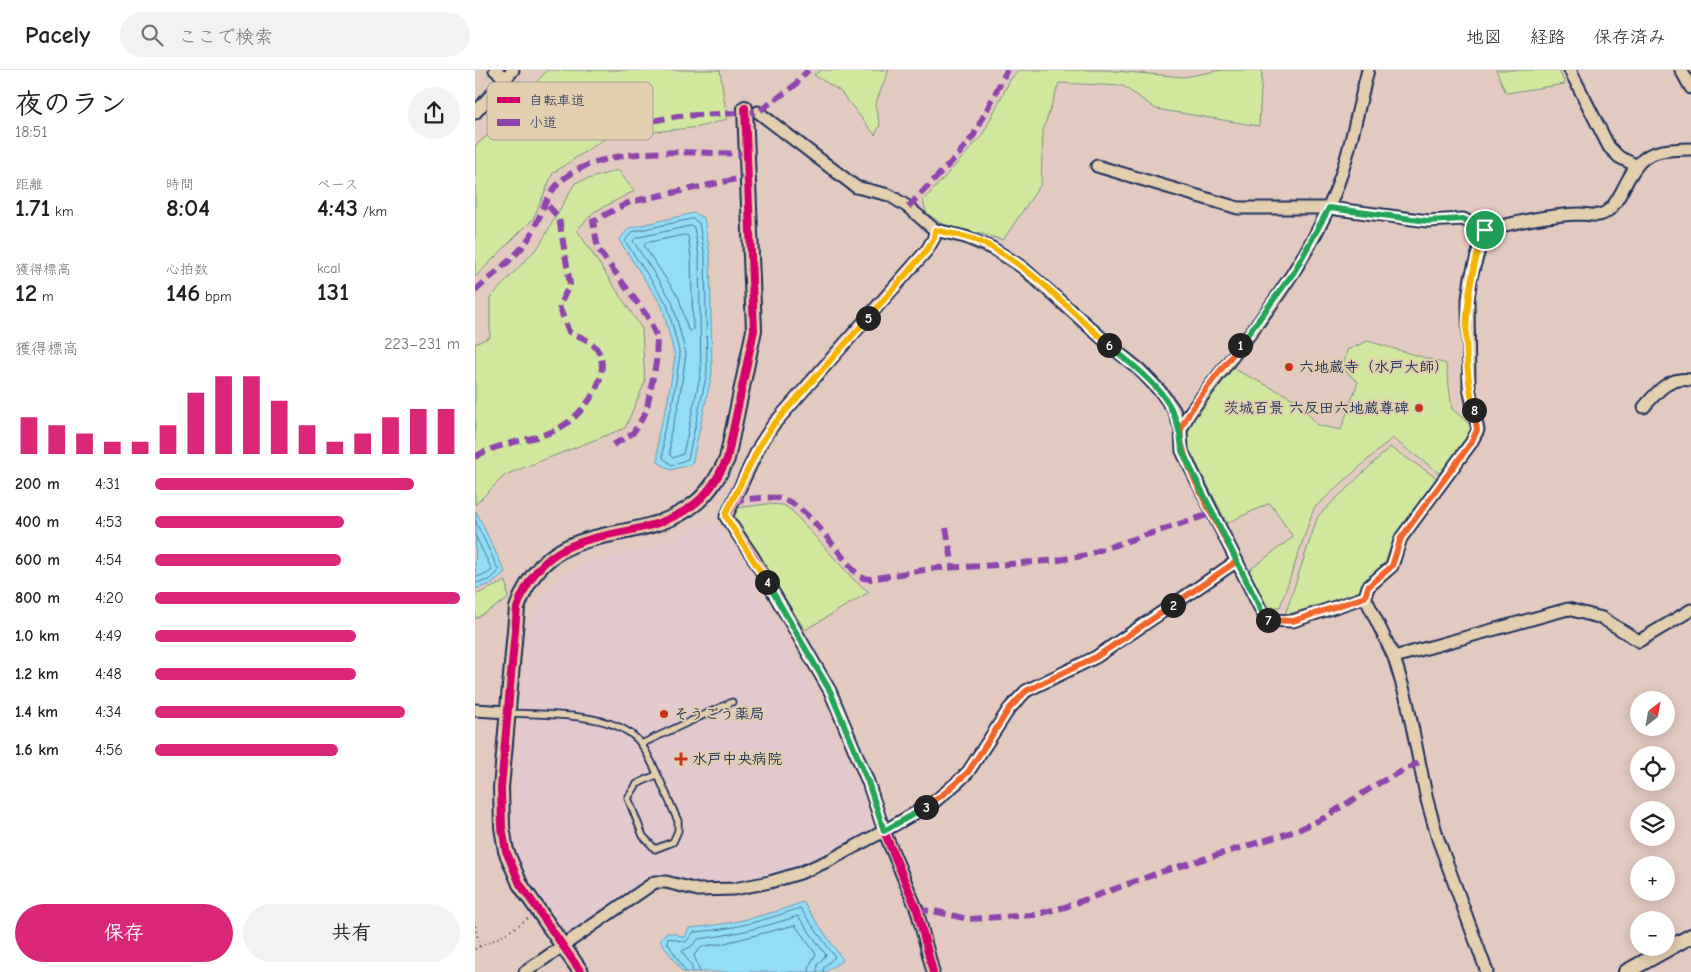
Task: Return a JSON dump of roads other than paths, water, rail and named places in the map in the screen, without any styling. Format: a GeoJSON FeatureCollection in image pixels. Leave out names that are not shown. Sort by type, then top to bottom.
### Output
{"type":"FeatureCollection","features":[{"type":"Feature","properties":{"kind":"street"},"geometry":{"type":"LineString","coordinates":[[495,70],[510,74]]}},
{"type":"Feature","properties":{"kind":"street"},"geometry":{"type":"LineString","coordinates":[[1181,430],[1189,414],[1294,272],[1329,208],[1347,158],[1368,70]]}},
{"type":"Feature","properties":{"kind":"street"},"geometry":{"type":"LineString","coordinates":[[1570,70],[1609,147],[1619,156],[1635,165]]}},
{"type":"Feature","properties":{"kind":"street"},"geometry":{"type":"LineString","coordinates":[[1681,70],[1691,88]]}},
{"type":"Feature","properties":{"kind":"street"},"geometry":{"type":"LineString","coordinates":[[475,113],[487,100]]}},
{"type":"Feature","properties":{"kind":"street"},"geometry":{"type":"LineString","coordinates":[[751,110],[856,187],[889,195],[908,207],[935,230],[965,237],[992,248],[1022,267],[1139,369],[1161,392],[1173,410],[1181,430],[1182,451],[1269,620],[1293,621],[1365,597]]}},
{"type":"Feature","properties":{"kind":"street"},"geometry":{"type":"LineString","coordinates":[[581,972],[538,911],[511,865],[502,827],[500,808],[517,608],[522,594],[536,572],[547,560],[570,546],[660,522],[681,513],[696,503],[719,478],[727,459],[753,330],[751,110]]}},
{"type":"Feature","properties":{"kind":"street"},"geometry":{"type":"LineString","coordinates":[[1097,166],[1239,208],[1329,208],[1427,221],[1463,219],[1485,230],[1522,220],[1560,215],[1599,216],[1612,207],[1635,165],[1641,159],[1651,154],[1674,149],[1691,149]]}},
{"type":"Feature","properties":{"kind":"street"},"geometry":{"type":"LineString","coordinates":[[933,972],[917,910],[884,831],[868,782],[830,691],[753,557],[726,517],[726,513],[760,445],[773,425],[927,250],[934,238],[935,230]]}},
{"type":"Feature","properties":{"kind":"street"},"geometry":{"type":"LineString","coordinates":[[1485,230],[1471,277],[1467,315],[1469,388],[1477,430],[1471,443],[1401,538],[1392,566],[1368,587],[1365,597],[1394,657],[1407,701],[1427,800],[1438,839],[1487,972]]}},
{"type":"Feature","properties":{"kind":"street"},"geometry":{"type":"LineString","coordinates":[[1644,406],[1667,383],[1684,379],[1691,380]]}},
{"type":"Feature","properties":{"kind":"street"},"geometry":{"type":"LineString","coordinates":[[525,972],[655,882],[666,882],[698,890],[734,888],[770,882],[800,874],[884,831],[934,802],[959,781],[968,772],[1009,709],[1026,691],[1096,657],[1237,561]]}},
{"type":"Feature","properties":{"kind":"street"},"geometry":{"type":"LineString","coordinates":[[1394,657],[1567,609],[1602,618],[1639,641],[1691,610]]}},
{"type":"Feature","properties":{"kind":"street"},"geometry":{"type":"LineString","coordinates":[[475,710],[507,712]]}},
{"type":"Feature","properties":{"kind":"street"},"geometry":{"type":"LineString","coordinates":[[1626,972],[1691,936]]}},
{"type":"Feature","properties":{"kind":"lane"},"geometry":{"type":"LineString","coordinates":[[641,744],[732,702]]}},
{"type":"Feature","properties":{"kind":"lane"},"geometry":{"type":"LineString","coordinates":[[507,712],[606,721],[627,731],[641,744],[656,775],[679,826],[673,842],[655,849],[643,836],[628,798],[637,784],[656,775]]}},
{"type":"Feature","properties":{"kind":"water"},"geometry":{"type":"Polygon","coordinates":[[[694,213],[704,218],[710,256],[712,373],[692,464],[671,470],[658,462],[658,434],[667,405],[675,357],[662,306],[619,240],[629,228],[694,213]]]}},
{"type":"Feature","properties":{"kind":"water"},"geometry":{"type":"Polygon","coordinates":[[[476,511],[505,572],[492,584],[475,589],[476,511]]]}},
{"type":"Feature","properties":{"kind":"water"},"geometry":{"type":"Polygon","coordinates":[[[803,902],[843,960],[825,972],[683,972],[661,942],[661,938],[666,933],[674,933],[685,938],[689,928],[747,919],[803,902]]]}},
{"type":"Feature","properties":{"kind":"place","name":"六地蔵寺（水戸大師）"},"geometry":{"type":"Point","coordinates":[1289,367]}},
{"type":"Feature","properties":{"kind":"place","name":"茨城百景 六反田六地蔵尊碑"},"geometry":{"type":"Point","coordinates":[1419,408]}},
{"type":"Feature","properties":{"kind":"place","name":"そうごう薬局"},"geometry":{"type":"Point","coordinates":[664,714]}},
{"type":"Feature","properties":{"kind":"place","name":"水戸中央病院"},"geometry":{"type":"Point","coordinates":[681,759]}}]}
